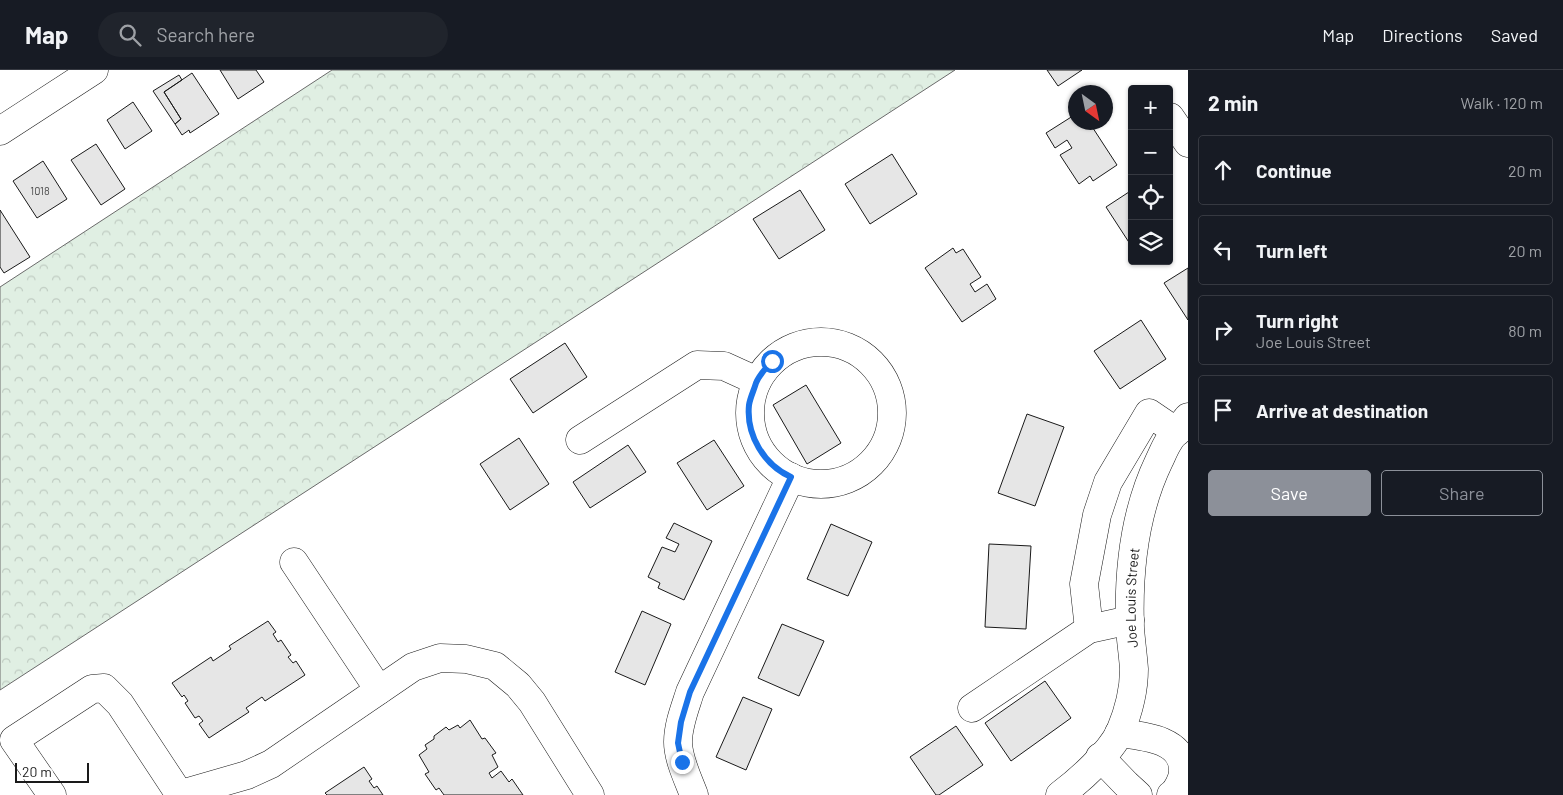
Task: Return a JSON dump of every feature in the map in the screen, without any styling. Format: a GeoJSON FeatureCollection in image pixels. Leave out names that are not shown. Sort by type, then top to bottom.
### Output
{"type":"FeatureCollection","features":[{"type":"Feature","properties":{"kind":"street"},"geometry":{"type":"LineString","coordinates":[[0,131],[94,70]]}},
{"type":"Feature","properties":{"kind":"street"},"geometry":{"type":"LineString","coordinates":[[1173,121],[1188,143]]}},
{"type":"Feature","properties":{"kind":"street"},"geometry":{"type":"LineString","coordinates":[[808,342],[833,342],[856,351],[876,367],[889,390],[892,415],[887,439],[874,460],[851,478],[826,484],[801,482],[779,472],[762,454],[751,430],[749,405],[757,381],[772,361],[792,347],[808,342]]}},
{"type":"Feature","properties":{"kind":"street"},"geometry":{"type":"LineString","coordinates":[[580,440],[697,365],[724,366],[757,381]]}},
{"type":"Feature","properties":{"kind":"street"},"geometry":{"type":"LineString","coordinates":[[1090,629],[1084,584],[1097,515],[1108,482],[1149,412],[1182,424]]}},
{"type":"Feature","properties":{"kind":"street","name":"Joe Louis Street"},"geometry":{"type":"LineString","coordinates":[[1060,795],[1078,781],[1110,748],[1119,733],[1129,706],[1134,671],[1130,620],[1133,551],[1143,503],[1152,477],[1169,440],[1182,424]]}},
{"type":"Feature","properties":{"kind":"street"},"geometry":{"type":"LineString","coordinates":[[694,795],[682,762],[678,743],[681,722],[690,692],[791,477]]}},
{"type":"Feature","properties":{"kind":"street"},"geometry":{"type":"LineString","coordinates":[[294,562],[378,690]]}},
{"type":"Feature","properties":{"kind":"street"},"geometry":{"type":"LineString","coordinates":[[972,708],[1090,629],[1130,620]]}},
{"type":"Feature","properties":{"kind":"street"},"geometry":{"type":"LineString","coordinates":[[52,795],[14,740],[92,689],[104,688],[120,704],[179,795],[246,775],[271,764],[413,667],[440,658],[466,659],[495,666],[518,685],[532,702],[590,795]]}},
{"type":"Feature","properties":{"kind":"street"},"geometry":{"type":"LineString","coordinates":[[1119,733],[1150,737],[1168,744],[1178,754],[1186,765],[1183,776],[1171,795]]}},
{"type":"Feature","properties":{"kind":"street"},"geometry":{"type":"LineString","coordinates":[[1100,757],[1138,795]]}},
{"type":"Feature","properties":{"kind":"green space"},"geometry":{"type":"Polygon","coordinates":[[[332,70],[955,70],[0,690],[0,287],[332,70]]]}},
{"type":"Feature","properties":{"kind":"building"},"geometry":{"type":"Polygon","coordinates":[[[220,70],[256,70],[264,82],[238,99],[220,70]]]}},
{"type":"Feature","properties":{"kind":"building"},"geometry":{"type":"Polygon","coordinates":[[[1047,70],[1082,70],[1058,86],[1047,70]]]}},
{"type":"Feature","properties":{"kind":"building"},"geometry":{"type":"Polygon","coordinates":[[[192,73],[219,114],[190,133],[189,130],[182,135],[175,124],[181,119],[164,92],[192,73]]]}},
{"type":"Feature","properties":{"kind":"building"},"geometry":{"type":"Polygon","coordinates":[[[179,75],[182,80],[164,92],[181,119],[175,124],[153,91],[179,75]]]}},
{"type":"Feature","properties":{"kind":"building"},"geometry":{"type":"Polygon","coordinates":[[[133,102],[152,131],[125,149],[107,120],[133,102]]]}},
{"type":"Feature","properties":{"kind":"building"},"geometry":{"type":"Polygon","coordinates":[[[1068,119],[1068,130],[1094,130],[1117,165],[1093,181],[1090,176],[1079,184],[1060,155],[1072,148],[1067,140],[1055,148],[1046,133],[1068,119]]]}},
{"type":"Feature","properties":{"kind":"building"},"geometry":{"type":"Polygon","coordinates":[[[96,144],[125,189],[101,205],[71,160],[96,144]]]}},
{"type":"Feature","properties":{"kind":"building"},"geometry":{"type":"Polygon","coordinates":[[[892,154],[917,194],[870,224],[845,184],[892,154]]]}},
{"type":"Feature","properties":{"kind":"building"},"geometry":{"type":"Polygon","coordinates":[[[43,161],[67,199],[37,218],[13,181],[43,161]]]}},
{"type":"Feature","properties":{"kind":"building"},"geometry":{"type":"Polygon","coordinates":[[[800,190],[825,230],[779,259],[753,219],[800,190]]]}},
{"type":"Feature","properties":{"kind":"building"},"geometry":{"type":"Polygon","coordinates":[[[1128,193],[1128,241],[1106,207],[1128,193]]]}},
{"type":"Feature","properties":{"kind":"building"},"geometry":{"type":"Polygon","coordinates":[[[0,210],[30,257],[4,273],[0,267],[0,210]]]}},
{"type":"Feature","properties":{"kind":"building"},"geometry":{"type":"Polygon","coordinates":[[[953,248],[956,253],[963,249],[981,277],[970,284],[975,292],[987,284],[996,299],[962,322],[925,268],[953,248]]]}},
{"type":"Feature","properties":{"kind":"building"},"geometry":{"type":"Polygon","coordinates":[[[1188,268],[1188,320],[1164,283],[1188,268]]]}},
{"type":"Feature","properties":{"kind":"building"},"geometry":{"type":"Polygon","coordinates":[[[1141,320],[1166,359],[1120,389],[1094,351],[1141,320]]]}},
{"type":"Feature","properties":{"kind":"building"},"geometry":{"type":"Polygon","coordinates":[[[565,343],[587,377],[533,413],[510,379],[565,343]]]}},
{"type":"Feature","properties":{"kind":"building"},"geometry":{"type":"Polygon","coordinates":[[[806,385],[841,443],[807,464],[773,405],[806,385]]]}},
{"type":"Feature","properties":{"kind":"building"},"geometry":{"type":"Polygon","coordinates":[[[1027,414],[1064,427],[1035,506],[998,493],[1027,414]]]}},
{"type":"Feature","properties":{"kind":"building"},"geometry":{"type":"Polygon","coordinates":[[[519,438],[549,484],[510,510],[480,464],[519,438]]]}},
{"type":"Feature","properties":{"kind":"building"},"geometry":{"type":"Polygon","coordinates":[[[714,440],[744,486],[707,510],[677,463],[714,440]]]}},
{"type":"Feature","properties":{"kind":"building"},"geometry":{"type":"Polygon","coordinates":[[[628,445],[646,472],[590,508],[573,482],[628,445]]]}},
{"type":"Feature","properties":{"kind":"building"},"geometry":{"type":"Polygon","coordinates":[[[674,523],[712,541],[684,600],[658,588],[660,583],[648,577],[662,547],[675,552],[679,544],[666,538],[674,523]]]}},
{"type":"Feature","properties":{"kind":"building"},"geometry":{"type":"Polygon","coordinates":[[[831,524],[872,542],[848,596],[807,579],[831,524]]]}},
{"type":"Feature","properties":{"kind":"building"},"geometry":{"type":"Polygon","coordinates":[[[989,544],[1031,546],[1026,629],[985,627],[989,544]]]}},
{"type":"Feature","properties":{"kind":"building"},"geometry":{"type":"Polygon","coordinates":[[[642,611],[671,624],[645,685],[615,672],[642,611]]]}},
{"type":"Feature","properties":{"kind":"building"},"geometry":{"type":"Polygon","coordinates":[[[268,621],[276,632],[273,634],[278,642],[281,640],[291,655],[288,657],[293,663],[296,661],[305,675],[265,701],[262,697],[246,708],[249,712],[209,738],[199,724],[203,721],[199,716],[195,718],[185,703],[188,701],[184,695],[182,697],[172,683],[211,657],[213,661],[231,649],[229,646],[268,621]]]}},
{"type":"Feature","properties":{"kind":"building"},"geometry":{"type":"Polygon","coordinates":[[[782,624],[824,641],[799,696],[758,678],[782,624]]]}},
{"type":"Feature","properties":{"kind":"building"},"geometry":{"type":"Polygon","coordinates":[[[1045,681],[1071,718],[1011,761],[985,723],[1045,681]]]}},
{"type":"Feature","properties":{"kind":"building"},"geometry":{"type":"Polygon","coordinates":[[[743,697],[772,709],[746,770],[716,757],[743,697]]]}},
{"type":"Feature","properties":{"kind":"building"},"geometry":{"type":"Polygon","coordinates":[[[470,720],[482,739],[485,738],[496,753],[492,755],[498,767],[489,773],[492,778],[501,771],[509,782],[512,779],[523,795],[444,795],[439,788],[436,790],[425,774],[429,772],[419,755],[427,749],[425,745],[446,727],[449,730],[458,725],[460,728],[470,720]]]}},
{"type":"Feature","properties":{"kind":"building"},"geometry":{"type":"Polygon","coordinates":[[[956,726],[983,765],[939,795],[936,795],[910,757],[956,726]]]}},
{"type":"Feature","properties":{"kind":"building"},"geometry":{"type":"Polygon","coordinates":[[[364,767],[372,779],[369,781],[374,788],[377,786],[383,795],[327,795],[325,793],[364,767]]]}},
{"type":"Feature","properties":{"kind":"route"},"geometry":{"type":"LineString","coordinates":[[682,762],[678,743],[681,722],[690,692],[791,477],[779,472],[762,454],[751,430],[749,405],[757,381],[772,361]]}}]}
